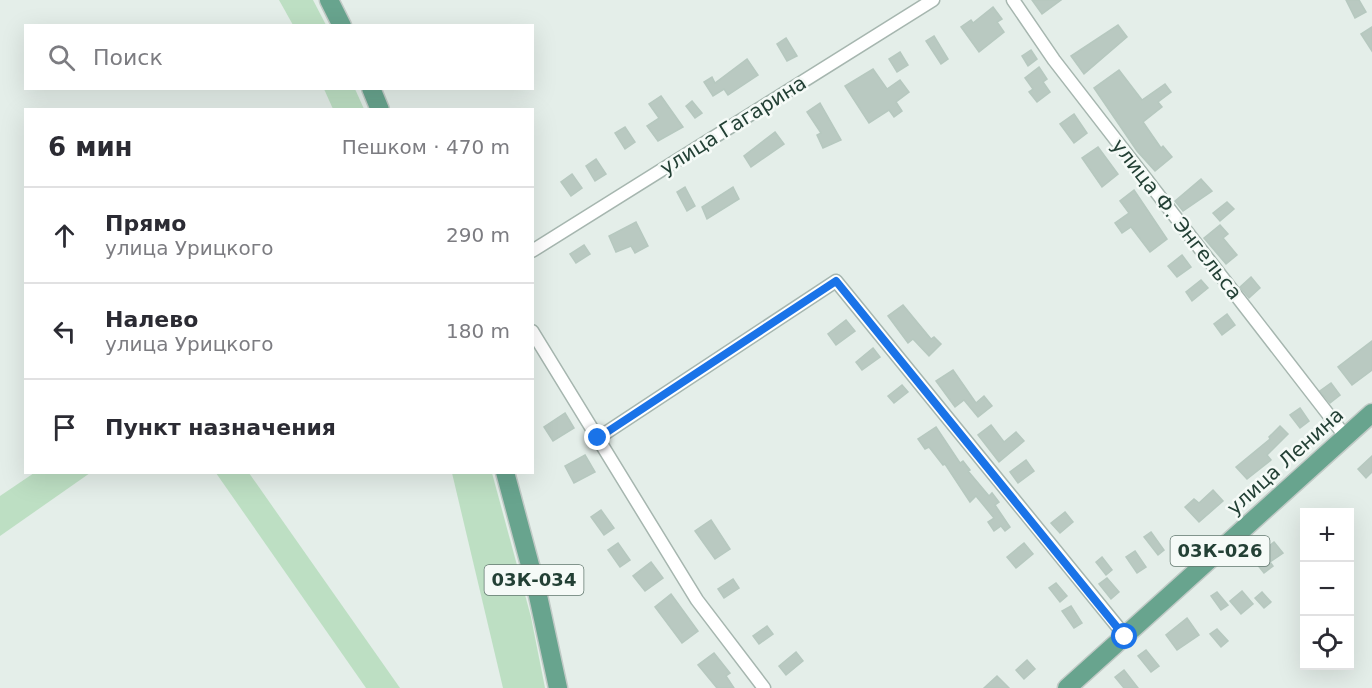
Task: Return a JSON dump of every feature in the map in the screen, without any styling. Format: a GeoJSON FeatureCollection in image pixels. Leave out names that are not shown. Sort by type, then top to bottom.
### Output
{"type":"FeatureCollection","features":[{"type":"Feature","properties":{"kind":"main road"},"geometry":{"type":"LineString","coordinates":[[330,0],[341,24]]}},
{"type":"Feature","properties":{"kind":"main road"},"geometry":{"type":"LineString","coordinates":[[371,90],[379,108]]}},
{"type":"Feature","properties":{"kind":"main road","name":"улица Ленина"},"geometry":{"type":"LineString","coordinates":[[1067,688],[1372,413]]}},
{"type":"Feature","properties":{"kind":"main road","name":"03К-034"},"geometry":{"type":"LineString","coordinates":[[506,474],[537,591],[558,688]]}},
{"type":"Feature","properties":{"kind":"street","name":"улица Гагарина"},"geometry":{"type":"LineString","coordinates":[[534,250],[933,0]]}},
{"type":"Feature","properties":{"kind":"street","name":"улица Ф. Энгельса"},"geometry":{"type":"LineString","coordinates":[[1013,0],[1054,60],[1345,436]]}},
{"type":"Feature","properties":{"kind":"street"},"geometry":{"type":"LineString","coordinates":[[598,438],[836,281],[1125,637]]}},
{"type":"Feature","properties":{"kind":"street"},"geometry":{"type":"LineString","coordinates":[[534,334],[697,600],[764,688]]}},
{"type":"Feature","properties":{"kind":"green space"},"geometry":{"type":"Polygon","coordinates":[[[279,0],[313,0],[325,24],[292,24],[279,0]]]}},
{"type":"Feature","properties":{"kind":"green space"},"geometry":{"type":"Polygon","coordinates":[[[324,90],[355,90],[364,108],[333,108],[324,90]]]}},
{"type":"Feature","properties":{"kind":"green space"},"geometry":{"type":"Polygon","coordinates":[[[33,474],[89,474],[0,536],[0,496],[33,474]]]}},
{"type":"Feature","properties":{"kind":"green space"},"geometry":{"type":"Polygon","coordinates":[[[217,474],[250,474],[400,688],[366,688],[217,474]]]}},
{"type":"Feature","properties":{"kind":"green space"},"geometry":{"type":"Polygon","coordinates":[[[452,474],[492,474],[531,617],[545,688],[503,688],[452,474]]]}},
{"type":"Feature","properties":{"kind":"building"},"geometry":{"type":"Polygon","coordinates":[[[1032,0],[1061,0],[1042,14],[1032,0]]]}},
{"type":"Feature","properties":{"kind":"building"},"geometry":{"type":"Polygon","coordinates":[[[1346,0],[1359,0],[1366,12],[1355,18],[1346,0]]]}},
{"type":"Feature","properties":{"kind":"building"},"geometry":{"type":"Polygon","coordinates":[[[993,7],[1002,19],[997,22],[1004,32],[979,52],[961,27],[971,20],[973,23],[993,7]]]}},
{"type":"Feature","properties":{"kind":"building"},"geometry":{"type":"Polygon","coordinates":[[[1118,25],[1127,37],[1084,74],[1071,56],[1118,25]]]}},
{"type":"Feature","properties":{"kind":"building"},"geometry":{"type":"Polygon","coordinates":[[[1372,27],[1372,51],[1361,34],[1372,27]]]}},
{"type":"Feature","properties":{"kind":"building"},"geometry":{"type":"Polygon","coordinates":[[[934,36],[948,59],[941,64],[926,41],[934,36]]]}},
{"type":"Feature","properties":{"kind":"building"},"geometry":{"type":"Polygon","coordinates":[[[786,38],[797,56],[787,61],[777,44],[786,38]]]}},
{"type":"Feature","properties":{"kind":"building"},"geometry":{"type":"Polygon","coordinates":[[[1031,50],[1037,59],[1028,66],[1022,56],[1031,50]]]}},
{"type":"Feature","properties":{"kind":"building"},"geometry":{"type":"Polygon","coordinates":[[[900,52],[908,65],[897,72],[889,59],[900,52]]]}},
{"type":"Feature","properties":{"kind":"building"},"geometry":{"type":"Polygon","coordinates":[[[747,59],[758,75],[728,95],[724,89],[713,96],[704,82],[712,77],[715,83],[747,59]]]}},
{"type":"Feature","properties":{"kind":"building"},"geometry":{"type":"Polygon","coordinates":[[[1039,67],[1047,79],[1043,82],[1050,92],[1037,102],[1029,92],[1033,89],[1025,78],[1039,67]]]}},
{"type":"Feature","properties":{"kind":"building"},"geometry":{"type":"Polygon","coordinates":[[[873,69],[887,89],[900,80],[909,92],[896,102],[902,111],[894,117],[889,110],[869,123],[845,86],[873,69]]]}},
{"type":"Feature","properties":{"kind":"building"},"geometry":{"type":"Polygon","coordinates":[[[1119,70],[1142,100],[1165,84],[1171,92],[1158,102],[1162,107],[1143,122],[1161,148],[1163,146],[1172,157],[1155,171],[1137,151],[1094,88],[1119,70]]]}},
{"type":"Feature","properties":{"kind":"building"},"geometry":{"type":"Polygon","coordinates":[[[661,96],[683,127],[658,141],[647,126],[659,118],[649,104],[661,96]]]}},
{"type":"Feature","properties":{"kind":"building"},"geometry":{"type":"Polygon","coordinates":[[[692,101],[702,113],[695,118],[686,106],[692,101]]]}},
{"type":"Feature","properties":{"kind":"building"},"geometry":{"type":"Polygon","coordinates":[[[820,103],[841,140],[823,148],[817,135],[821,133],[807,112],[820,103]]]}},
{"type":"Feature","properties":{"kind":"building"},"geometry":{"type":"Polygon","coordinates":[[[1074,114],[1087,133],[1074,143],[1060,124],[1074,114]]]}},
{"type":"Feature","properties":{"kind":"building"},"geometry":{"type":"Polygon","coordinates":[[[625,127],[635,142],[625,149],[615,133],[625,127]]]}},
{"type":"Feature","properties":{"kind":"building"},"geometry":{"type":"Polygon","coordinates":[[[775,132],[784,144],[751,167],[744,156],[775,132]]]}},
{"type":"Feature","properties":{"kind":"building"},"geometry":{"type":"Polygon","coordinates":[[[1098,147],[1118,174],[1102,187],[1082,158],[1098,147]]]}},
{"type":"Feature","properties":{"kind":"building"},"geometry":{"type":"Polygon","coordinates":[[[596,159],[606,174],[595,181],[586,166],[596,159]]]}},
{"type":"Feature","properties":{"kind":"building"},"geometry":{"type":"Polygon","coordinates":[[[572,174],[582,188],[571,196],[561,182],[572,174]]]}},
{"type":"Feature","properties":{"kind":"building"},"geometry":{"type":"Polygon","coordinates":[[[1201,179],[1212,191],[1183,211],[1175,201],[1201,179]]]}},
{"type":"Feature","properties":{"kind":"building"},"geometry":{"type":"Polygon","coordinates":[[[685,187],[695,206],[687,211],[677,192],[685,187]]]}},
{"type":"Feature","properties":{"kind":"building"},"geometry":{"type":"Polygon","coordinates":[[[733,187],[739,199],[707,219],[702,207],[733,187]]]}},
{"type":"Feature","properties":{"kind":"building"},"geometry":{"type":"Polygon","coordinates":[[[1134,190],[1167,239],[1150,252],[1131,227],[1122,233],[1115,223],[1129,213],[1120,201],[1134,190]]]}},
{"type":"Feature","properties":{"kind":"building"},"geometry":{"type":"Polygon","coordinates":[[[1227,202],[1234,209],[1220,221],[1213,213],[1227,202]]]}},
{"type":"Feature","properties":{"kind":"building"},"geometry":{"type":"Polygon","coordinates":[[[636,222],[648,246],[635,253],[631,246],[616,252],[609,236],[636,222]]]}},
{"type":"Feature","properties":{"kind":"building"},"geometry":{"type":"Polygon","coordinates":[[[1220,225],[1228,234],[1223,238],[1237,255],[1226,264],[1204,238],[1220,225]]]}},
{"type":"Feature","properties":{"kind":"building"},"geometry":{"type":"Polygon","coordinates":[[[584,245],[590,254],[576,263],[570,254],[584,245]]]}},
{"type":"Feature","properties":{"kind":"building"},"geometry":{"type":"Polygon","coordinates":[[[1182,255],[1191,267],[1177,277],[1168,266],[1182,255]]]}},
{"type":"Feature","properties":{"kind":"building"},"geometry":{"type":"Polygon","coordinates":[[[1251,277],[1260,288],[1249,298],[1240,287],[1251,277]]]}},
{"type":"Feature","properties":{"kind":"building"},"geometry":{"type":"Polygon","coordinates":[[[1201,280],[1208,288],[1192,301],[1186,292],[1201,280]]]}},
{"type":"Feature","properties":{"kind":"building"},"geometry":{"type":"Polygon","coordinates":[[[903,305],[931,339],[934,337],[941,344],[929,356],[913,339],[908,343],[888,316],[903,305]]]}},
{"type":"Feature","properties":{"kind":"building"},"geometry":{"type":"Polygon","coordinates":[[[1227,314],[1235,325],[1222,335],[1214,324],[1227,314]]]}},
{"type":"Feature","properties":{"kind":"building"},"geometry":{"type":"Polygon","coordinates":[[[846,320],[855,331],[836,345],[828,334],[846,320]]]}},
{"type":"Feature","properties":{"kind":"building"},"geometry":{"type":"Polygon","coordinates":[[[1372,341],[1372,370],[1352,385],[1338,367],[1372,341]]]}},
{"type":"Feature","properties":{"kind":"building"},"geometry":{"type":"Polygon","coordinates":[[[873,348],[880,357],[862,370],[856,362],[873,348]]]}},
{"type":"Feature","properties":{"kind":"building"},"geometry":{"type":"Polygon","coordinates":[[[953,370],[976,403],[984,396],[992,406],[978,417],[964,400],[955,407],[936,381],[953,370]]]}},
{"type":"Feature","properties":{"kind":"building"},"geometry":{"type":"Polygon","coordinates":[[[1331,383],[1340,395],[1330,403],[1320,391],[1331,383]]]}},
{"type":"Feature","properties":{"kind":"building"},"geometry":{"type":"Polygon","coordinates":[[[902,385],[908,392],[894,403],[888,396],[902,385]]]}},
{"type":"Feature","properties":{"kind":"building"},"geometry":{"type":"Polygon","coordinates":[[[1300,408],[1309,421],[1300,428],[1290,415],[1300,408]]]}},
{"type":"Feature","properties":{"kind":"building"},"geometry":{"type":"Polygon","coordinates":[[[565,413],[574,428],[553,441],[544,427],[565,413]]]}},
{"type":"Feature","properties":{"kind":"building"},"geometry":{"type":"Polygon","coordinates":[[[991,425],[1004,442],[1016,432],[1024,441],[999,462],[978,435],[991,425]]]}},
{"type":"Feature","properties":{"kind":"building"},"geometry":{"type":"Polygon","coordinates":[[[1280,426],[1288,434],[1267,455],[1271,460],[1247,479],[1236,467],[1270,439],[1269,437],[1280,426]]]}},
{"type":"Feature","properties":{"kind":"building"},"geometry":{"type":"Polygon","coordinates":[[[936,427],[960,463],[963,461],[970,470],[968,471],[989,496],[992,493],[999,502],[995,505],[1010,527],[1005,531],[1001,526],[994,531],[988,522],[994,518],[976,496],[970,502],[945,464],[943,465],[929,447],[925,449],[918,439],[936,427]]]}},
{"type":"Feature","properties":{"kind":"building"},"geometry":{"type":"Polygon","coordinates":[[[585,455],[595,472],[574,483],[565,466],[585,455]]]}},
{"type":"Feature","properties":{"kind":"building"},"geometry":{"type":"Polygon","coordinates":[[[1372,456],[1372,472],[1366,478],[1358,469],[1372,456]]]}},
{"type":"Feature","properties":{"kind":"building"},"geometry":{"type":"Polygon","coordinates":[[[1026,460],[1034,471],[1018,483],[1010,472],[1026,460]]]}},
{"type":"Feature","properties":{"kind":"building"},"geometry":{"type":"Polygon","coordinates":[[[1213,490],[1223,501],[1199,522],[1185,507],[1194,499],[1199,503],[1213,490]]]}},
{"type":"Feature","properties":{"kind":"building"},"geometry":{"type":"Polygon","coordinates":[[[601,510],[614,528],[604,535],[591,517],[601,510]]]}},
{"type":"Feature","properties":{"kind":"building"},"geometry":{"type":"Polygon","coordinates":[[[1065,512],[1073,522],[1060,533],[1051,523],[1065,512]]]}},
{"type":"Feature","properties":{"kind":"building"},"geometry":{"type":"Polygon","coordinates":[[[711,520],[730,549],[715,559],[695,531],[711,520]]]}},
{"type":"Feature","properties":{"kind":"building"},"geometry":{"type":"Polygon","coordinates":[[[1151,532],[1164,550],[1158,555],[1144,537],[1151,532]]]}},
{"type":"Feature","properties":{"kind":"building"},"geometry":{"type":"Polygon","coordinates":[[[1274,542],[1283,553],[1270,562],[1273,566],[1264,573],[1253,559],[1274,542]]]}},
{"type":"Feature","properties":{"kind":"building"},"geometry":{"type":"Polygon","coordinates":[[[618,543],[630,560],[620,567],[608,550],[618,543]]]}},
{"type":"Feature","properties":{"kind":"building"},"geometry":{"type":"Polygon","coordinates":[[[1024,543],[1033,554],[1016,568],[1007,557],[1024,543]]]}},
{"type":"Feature","properties":{"kind":"building"},"geometry":{"type":"Polygon","coordinates":[[[1135,551],[1146,567],[1137,573],[1126,557],[1135,551]]]}},
{"type":"Feature","properties":{"kind":"building"},"geometry":{"type":"Polygon","coordinates":[[[1102,557],[1112,570],[1106,575],[1096,562],[1102,557]]]}},
{"type":"Feature","properties":{"kind":"building"},"geometry":{"type":"Polygon","coordinates":[[[651,562],[663,578],[645,591],[633,576],[651,562]]]}},
{"type":"Feature","properties":{"kind":"building"},"geometry":{"type":"Polygon","coordinates":[[[1107,578],[1119,592],[1111,599],[1099,584],[1107,578]]]}},
{"type":"Feature","properties":{"kind":"building"},"geometry":{"type":"Polygon","coordinates":[[[733,579],[739,588],[724,598],[718,589],[733,579]]]}},
{"type":"Feature","properties":{"kind":"building"},"geometry":{"type":"Polygon","coordinates":[[[1056,583],[1067,596],[1060,602],[1049,588],[1056,583]]]}},
{"type":"Feature","properties":{"kind":"building"},"geometry":{"type":"Polygon","coordinates":[[[1242,591],[1253,604],[1241,614],[1230,601],[1242,591]]]}},
{"type":"Feature","properties":{"kind":"building"},"geometry":{"type":"Polygon","coordinates":[[[1217,592],[1228,605],[1221,610],[1211,596],[1217,592]]]}},
{"type":"Feature","properties":{"kind":"building"},"geometry":{"type":"Polygon","coordinates":[[[1262,592],[1271,602],[1264,608],[1255,598],[1262,592]]]}},
{"type":"Feature","properties":{"kind":"building"},"geometry":{"type":"Polygon","coordinates":[[[671,594],[698,631],[682,643],[655,607],[671,594]]]}},
{"type":"Feature","properties":{"kind":"building"},"geometry":{"type":"Polygon","coordinates":[[[1071,606],[1082,623],[1074,628],[1062,611],[1071,606]]]}},
{"type":"Feature","properties":{"kind":"building"},"geometry":{"type":"Polygon","coordinates":[[[1187,618],[1199,635],[1177,650],[1166,635],[1187,618]]]}},
{"type":"Feature","properties":{"kind":"building"},"geometry":{"type":"Polygon","coordinates":[[[767,626],[773,634],[759,644],[753,636],[767,626]]]}},
{"type":"Feature","properties":{"kind":"building"},"geometry":{"type":"Polygon","coordinates":[[[1217,629],[1228,641],[1221,647],[1210,634],[1217,629]]]}},
{"type":"Feature","properties":{"kind":"building"},"geometry":{"type":"Polygon","coordinates":[[[1146,650],[1159,666],[1151,672],[1138,656],[1146,650]]]}},
{"type":"Feature","properties":{"kind":"building"},"geometry":{"type":"Polygon","coordinates":[[[796,652],[803,661],[786,675],[779,666],[796,652]]]}},
{"type":"Feature","properties":{"kind":"building"},"geometry":{"type":"Polygon","coordinates":[[[714,653],[730,673],[726,676],[734,688],[717,688],[698,665],[714,653]]]}},
{"type":"Feature","properties":{"kind":"building"},"geometry":{"type":"Polygon","coordinates":[[[1027,660],[1035,669],[1024,679],[1016,670],[1027,660]]]}},
{"type":"Feature","properties":{"kind":"building"},"geometry":{"type":"Polygon","coordinates":[[[1124,670],[1138,688],[1124,688],[1115,677],[1124,670]]]}},
{"type":"Feature","properties":{"kind":"building"},"geometry":{"type":"Polygon","coordinates":[[[997,676],[1009,688],[984,688],[997,676]]]}},
{"type":"Feature","properties":{"kind":"route"},"geometry":{"type":"LineString","coordinates":[[598,438],[836,281],[1125,637]]}}]}
